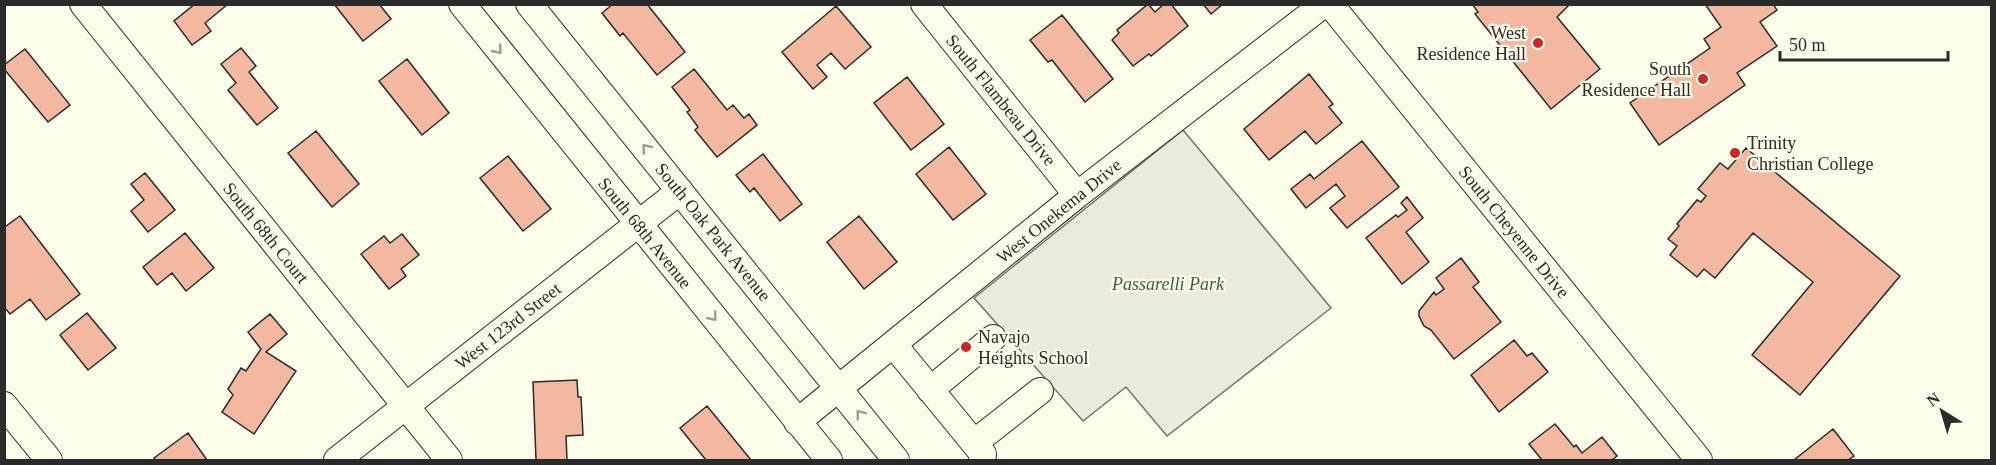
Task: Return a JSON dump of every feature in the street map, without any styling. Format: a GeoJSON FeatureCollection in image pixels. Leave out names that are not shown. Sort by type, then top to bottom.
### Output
{"type":"FeatureCollection","features":[{"type":"Feature","properties":{"kind":"street","name":"South 68th Court"},"geometry":{"type":"LineString","coordinates":[[83,4],[449,460]]}},
{"type":"Feature","properties":{"kind":"street","name":"South 68th Avenue"},"geometry":{"type":"LineString","coordinates":[[462,4],[829,460]]}},
{"type":"Feature","properties":{"kind":"street","name":"South Oak Park Avenue"},"geometry":{"type":"LineString","coordinates":[[529,4],[896,460]]}},
{"type":"Feature","properties":{"kind":"street","name":"South Flambeau Drive"},"geometry":{"type":"LineString","coordinates":[[924,4],[1077,195]]}},
{"type":"Feature","properties":{"kind":"street","name":"West Onekema Drive"},"geometry":{"type":"LineString","coordinates":[[797,422],[1077,195],[1324,4]]}},
{"type":"Feature","properties":{"kind":"street","name":"South Cheyenne Drive"},"geometry":{"type":"LineString","coordinates":[[1330,4],[1699,460]]}},
{"type":"Feature","properties":{"kind":"street","name":"West 123rd Street"},"geometry":{"type":"LineString","coordinates":[[337,460],[680,191]]}},
{"type":"Feature","properties":{"kind":"street"},"geometry":{"type":"LineString","coordinates":[[930,390],[993,338]]}},
{"type":"Feature","properties":{"kind":"street"},"geometry":{"type":"LineString","coordinates":[[893,344],[978,452],[1040,391]]}},
{"type":"Feature","properties":{"kind":"street"},"geometry":{"type":"LineString","coordinates":[[4,405],[49,460]]}},
{"type":"Feature","properties":{"kind":"green space","name":"Passarelli Park"},"geometry":{"type":"Polygon","coordinates":[[[1183,130],[1331,308],[1167,436],[1126,387],[1083,421],[974,298],[1183,130]]]}},
{"type":"Feature","properties":{"kind":"building"},"geometry":{"type":"Polygon","coordinates":[[[195,4],[228,4],[205,23],[211,31],[192,45],[174,21],[195,4]]]}},
{"type":"Feature","properties":{"kind":"building"},"geometry":{"type":"Polygon","coordinates":[[[334,4],[379,4],[391,19],[363,41],[334,4]]]}},
{"type":"Feature","properties":{"kind":"building"},"geometry":{"type":"Polygon","coordinates":[[[613,4],[647,4],[685,52],[657,75],[623,33],[620,36],[602,13],[613,4]]]}},
{"type":"Feature","properties":{"kind":"building"},"geometry":{"type":"Polygon","coordinates":[[[1148,4],[1155,12],[1164,4],[1171,4],[1188,26],[1151,56],[1149,54],[1133,66],[1112,40],[1119,33],[1117,30],[1148,4]]]}},
{"type":"Feature","properties":{"kind":"building"},"geometry":{"type":"Polygon","coordinates":[[[1203,4],[1223,4],[1211,14],[1203,4]]]}},
{"type":"Feature","properties":{"kind":"building","name":"West Residence Hall"},"geometry":{"type":"Polygon","coordinates":[[[1472,4],[1570,4],[1557,17],[1600,69],[1551,109],[1475,14],[1478,12],[1472,4]]]}},
{"type":"Feature","properties":{"kind":"building","name":"South Residence Hall"},"geometry":{"type":"Polygon","coordinates":[[[1705,4],[1773,4],[1777,10],[1760,22],[1777,46],[1737,73],[1745,85],[1659,145],[1630,103],[1710,48],[1704,39],[1721,27],[1705,4]]]}},
{"type":"Feature","properties":{"kind":"building"},"geometry":{"type":"Polygon","coordinates":[[[836,6],[871,47],[845,69],[831,53],[817,65],[827,77],[813,89],[782,52],[836,6]]]}},
{"type":"Feature","properties":{"kind":"building"},"geometry":{"type":"Polygon","coordinates":[[[1062,15],[1113,79],[1085,102],[1052,60],[1048,62],[1030,40],[1062,15]]]}},
{"type":"Feature","properties":{"kind":"building"},"geometry":{"type":"Polygon","coordinates":[[[241,48],[256,66],[249,72],[278,108],[257,125],[228,90],[236,83],[221,64],[241,48]]]}},
{"type":"Feature","properties":{"kind":"building"},"geometry":{"type":"Polygon","coordinates":[[[25,49],[70,105],[48,122],[4,69],[4,65],[25,49]]]}},
{"type":"Feature","properties":{"kind":"building"},"geometry":{"type":"Polygon","coordinates":[[[407,59],[449,113],[422,135],[379,81],[407,59]]]}},
{"type":"Feature","properties":{"kind":"building"},"geometry":{"type":"Polygon","coordinates":[[[694,69],[727,110],[733,105],[744,118],[749,114],[757,125],[717,157],[695,130],[698,127],[687,112],[690,110],[672,87],[694,69]]]}},
{"type":"Feature","properties":{"kind":"building"},"geometry":{"type":"Polygon","coordinates":[[[1309,74],[1333,104],[1329,107],[1342,123],[1316,144],[1305,131],[1269,160],[1244,129],[1309,74]]]}},
{"type":"Feature","properties":{"kind":"building"},"geometry":{"type":"Polygon","coordinates":[[[907,77],[944,124],[911,150],[874,103],[907,77]]]}},
{"type":"Feature","properties":{"kind":"building"},"geometry":{"type":"Polygon","coordinates":[[[316,131],[359,184],[332,207],[288,153],[316,131]]]}},
{"type":"Feature","properties":{"kind":"building"},"geometry":{"type":"Polygon","coordinates":[[[1362,141],[1399,187],[1347,228],[1330,208],[1345,196],[1336,184],[1306,208],[1291,189],[1310,174],[1314,179],[1362,141]]]}},
{"type":"Feature","properties":{"kind":"building"},"geometry":{"type":"Polygon","coordinates":[[[949,147],[986,194],[953,220],[916,174],[949,147]]]}},
{"type":"Feature","properties":{"kind":"building"},"geometry":{"type":"Polygon","coordinates":[[[1746,148],[1900,276],[1800,395],[1752,355],[1813,282],[1753,233],[1715,278],[1704,269],[1697,277],[1670,255],[1677,246],[1668,239],[1679,226],[1677,224],[1697,200],[1701,202],[1706,196],[1698,189],[1720,163],[1728,169],[1746,148]]]}},
{"type":"Feature","properties":{"kind":"building"},"geometry":{"type":"Polygon","coordinates":[[[763,154],[802,204],[780,221],[754,188],[750,192],[736,175],[763,154]]]}},
{"type":"Feature","properties":{"kind":"building"},"geometry":{"type":"Polygon","coordinates":[[[508,156],[551,209],[523,231],[480,178],[508,156]]]}},
{"type":"Feature","properties":{"kind":"building"},"geometry":{"type":"Polygon","coordinates":[[[145,173],[175,210],[148,232],[131,211],[144,200],[131,184],[145,173]]]}},
{"type":"Feature","properties":{"kind":"building"},"geometry":{"type":"Polygon","coordinates":[[[1407,197],[1423,218],[1406,232],[1429,262],[1402,284],[1366,238],[1396,215],[1398,217],[1407,210],[1401,203],[1407,197]]]}},
{"type":"Feature","properties":{"kind":"building"},"geometry":{"type":"Polygon","coordinates":[[[20,216],[80,294],[46,320],[30,299],[10,314],[4,307],[4,224],[6,226],[20,216]]]}},
{"type":"Feature","properties":{"kind":"building"},"geometry":{"type":"Polygon","coordinates":[[[859,216],[897,262],[864,289],[827,242],[859,216]]]}},
{"type":"Feature","properties":{"kind":"building"},"geometry":{"type":"Polygon","coordinates":[[[185,233],[214,268],[186,291],[172,273],[157,285],[143,267],[185,233]]]}},
{"type":"Feature","properties":{"kind":"building"},"geometry":{"type":"Polygon","coordinates":[[[402,234],[419,255],[401,269],[406,276],[389,289],[361,254],[384,236],[390,243],[402,234]]]}},
{"type":"Feature","properties":{"kind":"building"},"geometry":{"type":"Polygon","coordinates":[[[1461,258],[1479,282],[1473,287],[1501,322],[1454,359],[1431,330],[1424,326],[1419,311],[1434,292],[1436,295],[1444,289],[1436,278],[1461,258]]]}},
{"type":"Feature","properties":{"kind":"building"},"geometry":{"type":"Polygon","coordinates":[[[87,313],[116,348],[88,370],[60,335],[87,313]]]}},
{"type":"Feature","properties":{"kind":"building"},"geometry":{"type":"Polygon","coordinates":[[[270,314],[287,334],[266,352],[296,371],[254,434],[222,412],[233,395],[228,389],[241,368],[246,371],[261,349],[248,332],[270,314]]]}},
{"type":"Feature","properties":{"kind":"building"},"geometry":{"type":"Polygon","coordinates":[[[1514,340],[1527,356],[1532,353],[1548,372],[1499,412],[1471,375],[1514,340]]]}},
{"type":"Feature","properties":{"kind":"building"},"geometry":{"type":"Polygon","coordinates":[[[577,380],[578,397],[581,397],[583,435],[566,436],[567,460],[536,460],[533,382],[577,380]]]}},
{"type":"Feature","properties":{"kind":"building"},"geometry":{"type":"Polygon","coordinates":[[[707,406],[751,460],[706,460],[680,428],[707,406]]]}},
{"type":"Feature","properties":{"kind":"building"},"geometry":{"type":"Polygon","coordinates":[[[1555,424],[1582,453],[1602,437],[1617,456],[1612,460],[1542,460],[1529,444],[1555,424]]]}},
{"type":"Feature","properties":{"kind":"building"},"geometry":{"type":"Polygon","coordinates":[[[1833,429],[1854,456],[1848,460],[1794,460],[1833,429]]]}},
{"type":"Feature","properties":{"kind":"building"},"geometry":{"type":"Polygon","coordinates":[[[188,433],[207,460],[156,460],[154,458],[188,433]]]}},
{"type":"Feature","properties":{"kind":"place","name":"West Residence Hall"},"geometry":{"type":"Point","coordinates":[1538,43]}},
{"type":"Feature","properties":{"kind":"place","name":"South Residence Hall"},"geometry":{"type":"Point","coordinates":[1703,79]}},
{"type":"Feature","properties":{"kind":"place","name":"Trinity Christian College"},"geometry":{"type":"Point","coordinates":[1735,153]}},
{"type":"Feature","properties":{"kind":"place","name":"Navajo Heights School"},"geometry":{"type":"Point","coordinates":[966,347]}}]}
